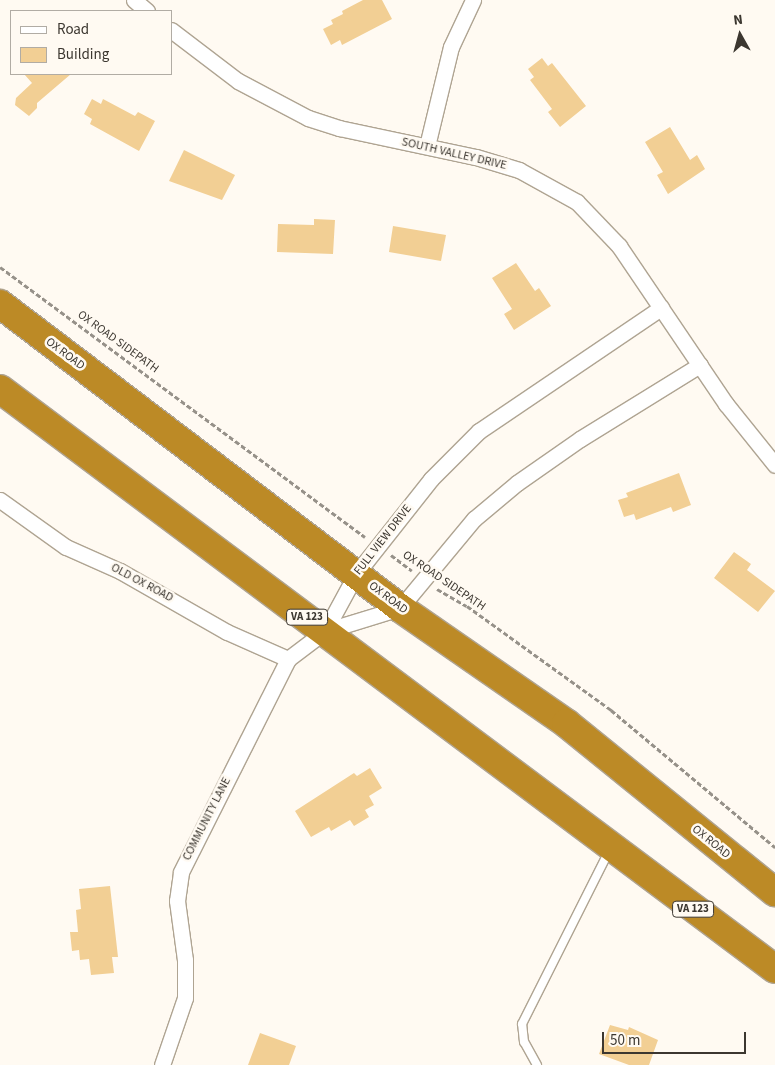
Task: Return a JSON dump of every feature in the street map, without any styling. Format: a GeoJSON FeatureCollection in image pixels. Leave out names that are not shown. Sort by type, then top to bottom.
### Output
{"type":"FeatureCollection","features":[{"type":"Feature","properties":{"kind":"highway","name":"OX ROAD"},"geometry":{"type":"LineString","coordinates":[[0,304],[400,608],[566,723],[775,892]]}},
{"type":"Feature","properties":{"kind":"highway","name":"VA 123"},"geometry":{"type":"LineString","coordinates":[[0,389],[775,969]]}},
{"type":"Feature","properties":{"kind":"street"},"geometry":{"type":"LineString","coordinates":[[134,0],[146,10]]}},
{"type":"Feature","properties":{"kind":"street"},"geometry":{"type":"LineString","coordinates":[[427,146],[451,47],[473,0]]}},
{"type":"Feature","properties":{"kind":"street","name":"SOUTH VALLEY DRIVE"},"geometry":{"type":"LineString","coordinates":[[172,31],[238,81],[280,106],[339,128],[427,146],[520,170],[577,202],[619,246],[726,404],[775,465]]}},
{"type":"Feature","properties":{"kind":"street","name":"FULL VIEW DRIVE"},"geometry":{"type":"LineString","coordinates":[[325,631],[356,574],[431,479],[479,431],[661,308]]}},
{"type":"Feature","properties":{"kind":"street"},"geometry":{"type":"LineString","coordinates":[[325,631],[400,608],[474,519],[517,483],[580,439],[700,365]]}},
{"type":"Feature","properties":{"kind":"street","name":"OLD OX ROAD"},"geometry":{"type":"LineString","coordinates":[[0,500],[66,547],[120,570],[227,632],[288,659]]}},
{"type":"Feature","properties":{"kind":"street","name":"COMMUNITY LANE"},"geometry":{"type":"LineString","coordinates":[[162,1065],[184,998],[185,960],[176,900],[181,872],[288,659],[325,631]]}},
{"type":"Feature","properties":{"kind":"lane"},"geometry":{"type":"LineString","coordinates":[[537,1065],[524,1042],[524,1018],[612,848]]}},
{"type":"Feature","properties":{"kind":"path","name":"OX ROAD SIDEPATH"},"geometry":{"type":"LineString","coordinates":[[0,267],[378,546],[424,579],[467,606],[611,710],[775,847]]}},
{"type":"Feature","properties":{"kind":"building"},"geometry":{"type":"Polygon","coordinates":[[[363,0],[382,0],[392,19],[342,45],[340,40],[331,45],[323,29],[333,24],[331,20],[343,14],[342,11],[363,0]]]}},
{"type":"Feature","properties":{"kind":"building"},"geometry":{"type":"Polygon","coordinates":[[[542,58],[548,66],[552,63],[586,106],[560,127],[548,112],[552,109],[530,80],[534,77],[528,69],[542,58]]]}},
{"type":"Feature","properties":{"kind":"building"},"geometry":{"type":"Polygon","coordinates":[[[25,75],[70,75],[37,103],[37,108],[29,116],[15,105],[16,98],[32,83],[25,75]]]}},
{"type":"Feature","properties":{"kind":"building"},"geometry":{"type":"Polygon","coordinates":[[[92,99],[101,104],[103,99],[135,116],[138,112],[155,121],[139,151],[90,124],[92,119],[84,114],[92,99]]]}},
{"type":"Feature","properties":{"kind":"building"},"geometry":{"type":"Polygon","coordinates":[[[670,127],[690,160],[697,155],[705,169],[668,194],[657,175],[663,172],[645,142],[670,127]]]}},
{"type":"Feature","properties":{"kind":"building"},"geometry":{"type":"Polygon","coordinates":[[[184,150],[235,175],[222,200],[169,181],[184,150]]]}},
{"type":"Feature","properties":{"kind":"building"},"geometry":{"type":"Polygon","coordinates":[[[314,219],[335,220],[333,254],[277,252],[278,224],[314,225],[314,219]]]}},
{"type":"Feature","properties":{"kind":"building"},"geometry":{"type":"Polygon","coordinates":[[[393,226],[446,235],[441,261],[389,252],[393,226]]]}},
{"type":"Feature","properties":{"kind":"building"},"geometry":{"type":"Polygon","coordinates":[[[516,263],[535,291],[539,288],[551,306],[514,330],[504,314],[512,309],[492,278],[516,263]]]}},
{"type":"Feature","properties":{"kind":"building"},"geometry":{"type":"Polygon","coordinates":[[[679,473],[691,505],[673,512],[671,507],[636,520],[634,514],[624,517],[618,500],[628,497],[626,493],[679,473]]]}},
{"type":"Feature","properties":{"kind":"building"},"geometry":{"type":"Polygon","coordinates":[[[734,552],[751,564],[747,570],[775,591],[758,612],[714,578],[734,552]]]}},
{"type":"Feature","properties":{"kind":"building"},"geometry":{"type":"Polygon","coordinates":[[[370,768],[382,788],[369,796],[374,805],[365,810],[369,817],[354,826],[350,820],[331,831],[329,827],[311,837],[295,811],[354,773],[357,776],[370,768]]]}},
{"type":"Feature","properties":{"kind":"building"},"geometry":{"type":"Polygon","coordinates":[[[110,886],[118,957],[112,957],[114,973],[91,975],[89,959],[80,960],[79,950],[72,951],[70,932],[78,932],[76,910],[81,909],[79,889],[110,886]]]}},
{"type":"Feature","properties":{"kind":"building"},"geometry":{"type":"Polygon","coordinates":[[[610,1025],[628,1030],[629,1027],[658,1040],[649,1065],[629,1065],[599,1054],[610,1025]]]}},
{"type":"Feature","properties":{"kind":"building"},"geometry":{"type":"Polygon","coordinates":[[[260,1033],[296,1046],[289,1065],[248,1065],[260,1033]]]}}]}
